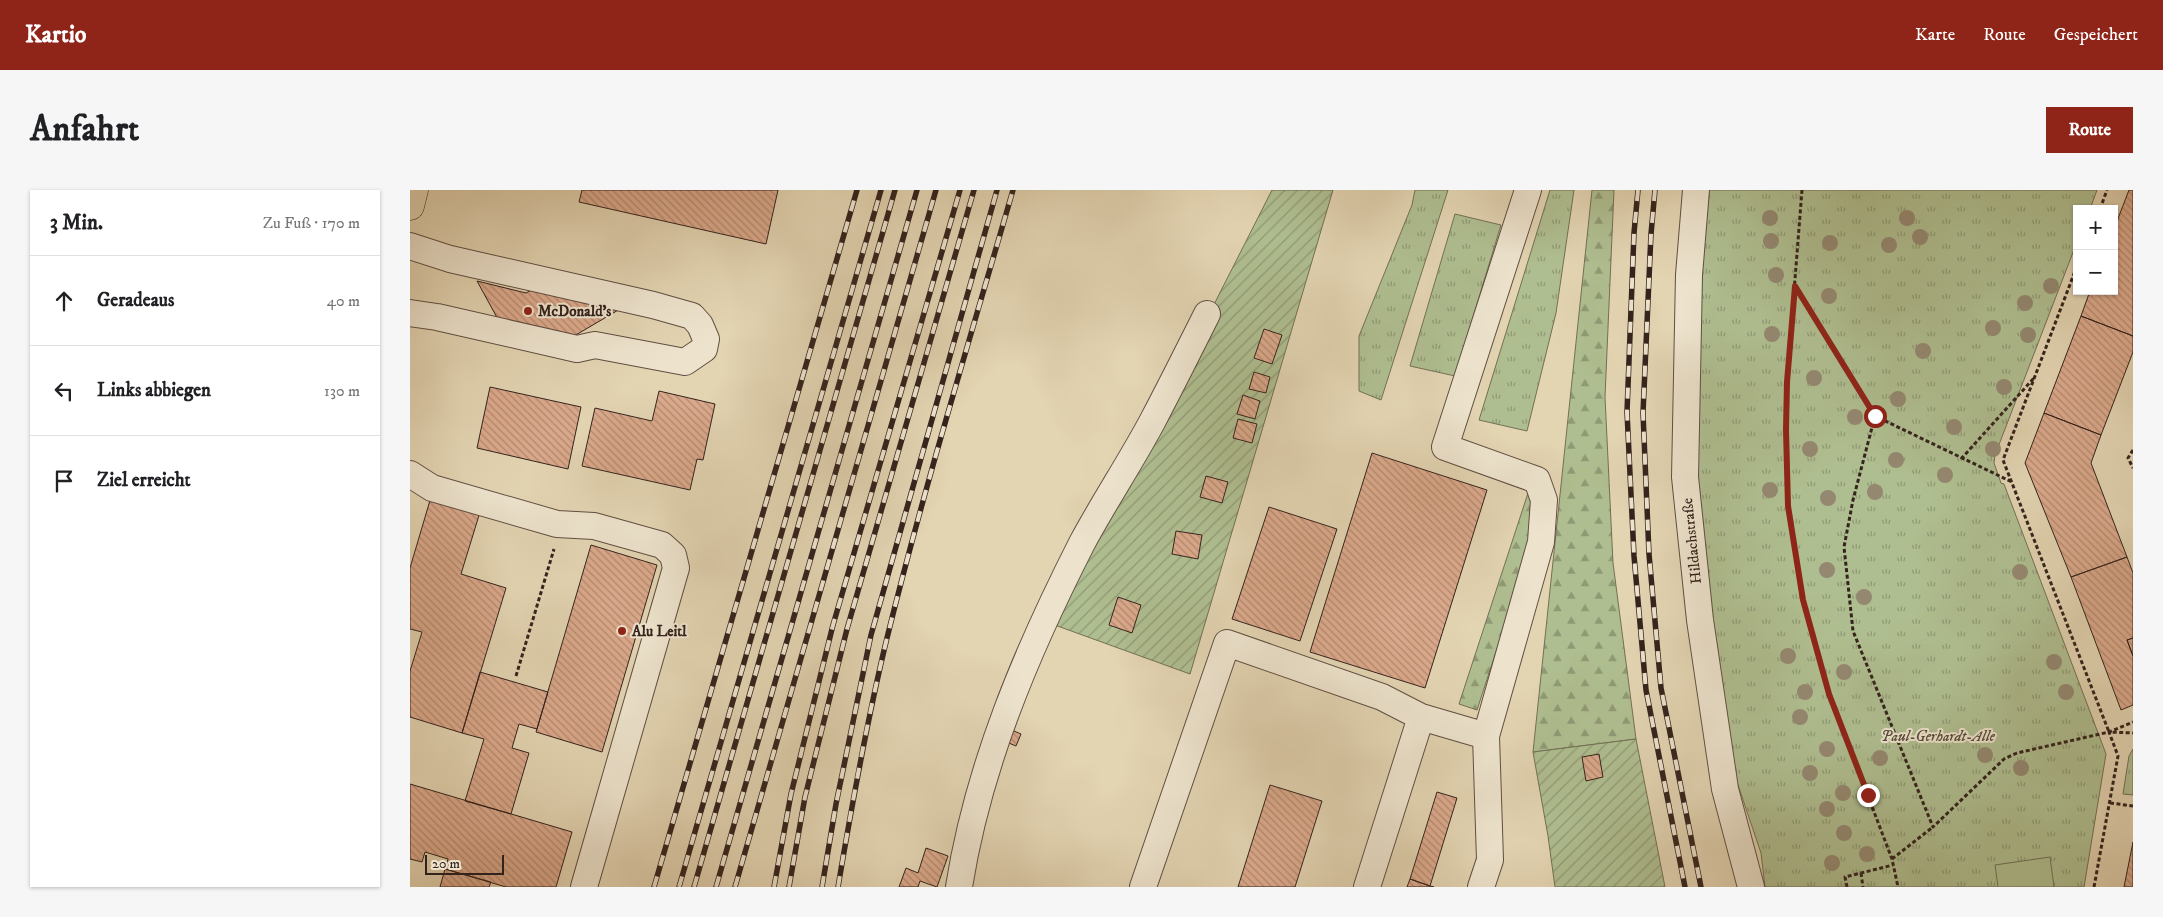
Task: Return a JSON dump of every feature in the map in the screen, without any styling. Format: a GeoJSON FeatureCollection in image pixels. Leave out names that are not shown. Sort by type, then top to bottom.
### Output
{"type":"FeatureCollection","features":[{"type":"Feature","properties":{"kind":"main road"},"geometry":{"type":"LineString","coordinates":[[410,206],[414,190]]}},
{"type":"Feature","properties":{"kind":"lane"},"geometry":{"type":"LineString","coordinates":[[1484,885],[1490,860],[1486,736],[1541,542],[1544,500],[1537,480],[1445,447],[1528,190]]}},
{"type":"Feature","properties":{"kind":"lane","name":"Hildachstraße"},"geometry":{"type":"LineString","coordinates":[[1696,190],[1689,276],[1686,477],[1700,620],[1724,789],[1751,887]]}},
{"type":"Feature","properties":{"kind":"lane"},"geometry":{"type":"LineString","coordinates":[[410,246],[459,261],[652,305],[692,316],[700,325],[706,339],[704,349],[685,362],[595,345],[577,349],[437,317],[410,313]]}},
{"type":"Feature","properties":{"kind":"lane"},"geometry":{"type":"LineString","coordinates":[[959,887],[964,854],[991,752],[1043,624],[1083,542],[1152,422],[1207,314]]}},
{"type":"Feature","properties":{"kind":"lane"},"geometry":{"type":"LineString","coordinates":[[410,474],[432,488],[562,525],[594,526],[662,545],[672,555],[676,568],[584,887]]}},
{"type":"Feature","properties":{"kind":"lane"},"geometry":{"type":"LineString","coordinates":[[1143,887],[1227,643],[1382,697],[1421,716],[1486,736]]}},
{"type":"Feature","properties":{"kind":"lane"},"geometry":{"type":"LineString","coordinates":[[1367,887],[1421,716]]}},
{"type":"Feature","properties":{"kind":"path"},"geometry":{"type":"LineString","coordinates":[[1802,190],[1787,382],[1788,506],[1802,591],[1829,694],[1892,859],[1898,887]]}},
{"type":"Feature","properties":{"kind":"path"},"geometry":{"type":"LineString","coordinates":[[2101,205],[2107,190]]}},
{"type":"Feature","properties":{"kind":"path"},"geometry":{"type":"LineString","coordinates":[[2073,277],[2004,460],[2118,756],[2094,887]]}},
{"type":"Feature","properties":{"kind":"path"},"geometry":{"type":"LineString","coordinates":[[1795,286],[1875,416],[2012,482]]}},
{"type":"Feature","properties":{"kind":"path"},"geometry":{"type":"LineString","coordinates":[[1961,459],[2036,376]]}},
{"type":"Feature","properties":{"kind":"path"},"geometry":{"type":"LineString","coordinates":[[1875,416],[1853,500],[1844,547],[1853,631],[1933,827]]}},
{"type":"Feature","properties":{"kind":"path"},"geometry":{"type":"LineString","coordinates":[[2133,450],[2128,458],[2133,468]]}},
{"type":"Feature","properties":{"kind":"path"},"geometry":{"type":"LineString","coordinates":[[516,676],[562,525]]}},
{"type":"Feature","properties":{"kind":"path"},"geometry":{"type":"LineString","coordinates":[[1892,859],[1933,827],[2004,759],[2017,753],[2109,732],[2133,722]]}},
{"type":"Feature","properties":{"kind":"path"},"geometry":{"type":"LineString","coordinates":[[2109,732],[2133,733]]}},
{"type":"Feature","properties":{"kind":"path"},"geometry":{"type":"LineString","coordinates":[[2110,803],[2133,806]]}},
{"type":"Feature","properties":{"kind":"path"},"geometry":{"type":"LineString","coordinates":[[1847,887],[1845,876],[1893,865]]}},
{"type":"Feature","properties":{"kind":"path"},"geometry":{"type":"LineString","coordinates":[[1861,873],[1863,887]]}},
{"type":"Feature","properties":{"kind":"green space"},"geometry":{"type":"Polygon","coordinates":[[[1272,190],[1333,190],[1190,674],[1052,624],[1272,190]]]}},
{"type":"Feature","properties":{"kind":"green space"},"geometry":{"type":"Polygon","coordinates":[[[1415,190],[1448,190],[1381,400],[1359,391],[1359,336],[1412,205],[1415,190]]]}},
{"type":"Feature","properties":{"kind":"green space"},"geometry":{"type":"Polygon","coordinates":[[[1550,190],[1574,190],[1556,313],[1527,431],[1479,420],[1550,190]]]}},
{"type":"Feature","properties":{"kind":"green space"},"geometry":{"type":"Polygon","coordinates":[[[1592,190],[1614,190],[1605,397],[1613,563],[1636,739],[1533,752],[1592,190]]]}},
{"type":"Feature","properties":{"kind":"green space","name":"Paul-Gerhardt-Alle"},"geometry":{"type":"Polygon","coordinates":[[[1704,190],[2097,190],[2091,205],[2073,205],[2073,252],[1995,455],[1994,463],[2001,483],[2004,484],[2106,754],[2084,887],[1765,887],[1761,853],[1737,782],[1717,680],[1695,488],[1704,190]]]}},
{"type":"Feature","properties":{"kind":"green space"},"geometry":{"type":"Polygon","coordinates":[[[1455,214],[1501,225],[1455,376],[1410,366],[1455,214]]]}},
{"type":"Feature","properties":{"kind":"green space"},"geometry":{"type":"Polygon","coordinates":[[[1529,490],[1534,535],[1477,710],[1459,704],[1529,490]]]}},
{"type":"Feature","properties":{"kind":"green space"},"geometry":{"type":"Polygon","coordinates":[[[1636,739],[1665,887],[1555,887],[1533,752],[1636,739]]]}},
{"type":"Feature","properties":{"kind":"green space"},"geometry":{"type":"Polygon","coordinates":[[[2133,749],[2133,795],[2123,794],[2129,756],[2133,749]]]}},
{"type":"Feature","properties":{"kind":"green space"},"geometry":{"type":"Polygon","coordinates":[[[2050,857],[2054,887],[1998,887],[1995,865],[2050,857]]]}},
{"type":"Feature","properties":{"kind":"building"},"geometry":{"type":"Polygon","coordinates":[[[582,190],[778,190],[766,244],[579,202],[582,190]]]}},
{"type":"Feature","properties":{"kind":"building"},"geometry":{"type":"Polygon","coordinates":[[[2129,190],[2133,190],[2133,336],[2081,316],[2089,295],[2118,295],[2118,219],[2129,190]]]}},
{"type":"Feature","properties":{"kind":"building"},"geometry":{"type":"Polygon","coordinates":[[[477,281],[526,293],[533,289],[620,309],[569,339],[500,323],[477,281]]]}},
{"type":"Feature","properties":{"kind":"building"},"geometry":{"type":"Polygon","coordinates":[[[2081,316],[2133,336],[2133,352],[2101,435],[2044,413],[2081,316]]]}},
{"type":"Feature","properties":{"kind":"building"},"geometry":{"type":"Polygon","coordinates":[[[1264,329],[1282,335],[1272,364],[1254,358],[1264,329]]]}},
{"type":"Feature","properties":{"kind":"building"},"geometry":{"type":"Polygon","coordinates":[[[1254,372],[1270,377],[1266,393],[1249,389],[1254,372]]]}},
{"type":"Feature","properties":{"kind":"building"},"geometry":{"type":"Polygon","coordinates":[[[490,387],[581,407],[568,469],[477,448],[490,387]]]}},
{"type":"Feature","properties":{"kind":"building"},"geometry":{"type":"Polygon","coordinates":[[[659,391],[715,404],[703,460],[697,459],[690,490],[582,466],[595,408],[652,421],[659,391]]]}},
{"type":"Feature","properties":{"kind":"building"},"geometry":{"type":"Polygon","coordinates":[[[1243,395],[1260,401],[1255,419],[1237,414],[1243,395]]]}},
{"type":"Feature","properties":{"kind":"building"},"geometry":{"type":"Polygon","coordinates":[[[2044,413],[2101,435],[2091,463],[2127,557],[2071,577],[2025,463],[2044,413]]]}},
{"type":"Feature","properties":{"kind":"building"},"geometry":{"type":"Polygon","coordinates":[[[1238,419],[1257,424],[1252,443],[1233,438],[1238,419]]]}},
{"type":"Feature","properties":{"kind":"building"},"geometry":{"type":"Polygon","coordinates":[[[1372,453],[1487,490],[1425,688],[1310,652],[1372,453]]]}},
{"type":"Feature","properties":{"kind":"building"},"geometry":{"type":"Polygon","coordinates":[[[1206,476],[1228,482],[1222,503],[1200,497],[1206,476]]]}},
{"type":"Feature","properties":{"kind":"building"},"geometry":{"type":"Polygon","coordinates":[[[431,497],[480,512],[461,574],[506,588],[462,733],[410,717],[410,671],[422,632],[410,629],[410,568],[431,497]]]}},
{"type":"Feature","properties":{"kind":"building"},"geometry":{"type":"Polygon","coordinates":[[[1269,507],[1337,529],[1300,641],[1232,619],[1269,507]]]}},
{"type":"Feature","properties":{"kind":"building"},"geometry":{"type":"Polygon","coordinates":[[[1176,531],[1202,535],[1198,559],[1172,554],[1176,531]]]}},
{"type":"Feature","properties":{"kind":"building"},"geometry":{"type":"Polygon","coordinates":[[[591,545],[657,565],[602,752],[536,732],[591,545]]]}},
{"type":"Feature","properties":{"kind":"building"},"geometry":{"type":"Polygon","coordinates":[[[2127,557],[2133,573],[2133,638],[2127,640],[2133,656],[2133,705],[2121,710],[2071,577],[2127,557]]]}},
{"type":"Feature","properties":{"kind":"building"},"geometry":{"type":"Polygon","coordinates":[[[1118,597],[1141,605],[1132,633],[1109,625],[1118,597]]]}},
{"type":"Feature","properties":{"kind":"building"},"geometry":{"type":"Polygon","coordinates":[[[2133,638],[2133,656],[2127,640],[2133,638]]]}},
{"type":"Feature","properties":{"kind":"building"},"geometry":{"type":"Polygon","coordinates":[[[480,672],[548,692],[537,729],[519,724],[512,748],[529,753],[511,814],[465,801],[484,739],[462,733],[480,672]]]}},
{"type":"Feature","properties":{"kind":"building"},"geometry":{"type":"Polygon","coordinates":[[[1009,729],[1021,734],[1016,746],[1004,741],[1009,729]]]}},
{"type":"Feature","properties":{"kind":"building"},"geometry":{"type":"Polygon","coordinates":[[[1599,754],[1603,777],[1586,781],[1582,757],[1599,754]]]}},
{"type":"Feature","properties":{"kind":"building"},"geometry":{"type":"Polygon","coordinates":[[[410,784],[572,832],[556,887],[506,887],[445,869],[448,859],[425,852],[422,862],[410,859],[410,784]]]}},
{"type":"Feature","properties":{"kind":"building"},"geometry":{"type":"Polygon","coordinates":[[[1270,785],[1322,801],[1295,887],[1238,887],[1270,785]]]}},
{"type":"Feature","properties":{"kind":"building"},"geometry":{"type":"Polygon","coordinates":[[[1437,792],[1457,798],[1430,886],[1410,879],[1437,792]]]}},
{"type":"Feature","properties":{"kind":"building"},"geometry":{"type":"Polygon","coordinates":[[[2133,842],[2133,887],[2124,887],[2133,842]]]}},
{"type":"Feature","properties":{"kind":"building"},"geometry":{"type":"Polygon","coordinates":[[[926,848],[948,856],[937,887],[920,881],[918,887],[899,887],[906,868],[918,873],[926,848]]]}},
{"type":"Feature","properties":{"kind":"building"},"geometry":{"type":"Polygon","coordinates":[[[445,869],[491,882],[489,887],[440,887],[445,869]]]}},
{"type":"Feature","properties":{"kind":"building"},"geometry":{"type":"Polygon","coordinates":[[[1410,879],[1430,886],[1434,887],[1407,887],[1410,879]]]}},
{"type":"Feature","properties":{"kind":"railway"},"geometry":{"type":"LineString","coordinates":[[654,887],[857,190]]}},
{"type":"Feature","properties":{"kind":"railway"},"geometry":{"type":"LineString","coordinates":[[679,887],[881,190]]}},
{"type":"Feature","properties":{"kind":"railway"},"geometry":{"type":"LineString","coordinates":[[694,887],[895,190]]}},
{"type":"Feature","properties":{"kind":"railway"},"geometry":{"type":"LineString","coordinates":[[716,887],[917,190]]}},
{"type":"Feature","properties":{"kind":"railway"},"geometry":{"type":"LineString","coordinates":[[735,887],[936,190]]}},
{"type":"Feature","properties":{"kind":"railway"},"geometry":{"type":"LineString","coordinates":[[774,887],[791,794],[833,625],[960,190]]}},
{"type":"Feature","properties":{"kind":"railway"},"geometry":{"type":"LineString","coordinates":[[789,887],[805,797],[847,629],[974,190]]}},
{"type":"Feature","properties":{"kind":"railway"},"geometry":{"type":"LineString","coordinates":[[822,887],[836,804],[871,635],[997,190]]}},
{"type":"Feature","properties":{"kind":"railway"},"geometry":{"type":"LineString","coordinates":[[838,887],[860,762],[901,582],[1013,190]]}},
{"type":"Feature","properties":{"kind":"railway"},"geometry":{"type":"LineString","coordinates":[[1638,190],[1634,233],[1627,412],[1634,556],[1646,690],[1685,887]]}},
{"type":"Feature","properties":{"kind":"railway"},"geometry":{"type":"LineString","coordinates":[[1655,190],[1651,234],[1643,413],[1649,554],[1661,688],[1701,887]]}},
{"type":"Feature","properties":{"kind":"place","name":"McDonald's"},"geometry":{"type":"Point","coordinates":[528,311]}},
{"type":"Feature","properties":{"kind":"place","name":"Alu Leitl"},"geometry":{"type":"Point","coordinates":[622,631]}},
{"type":"Feature","properties":{"kind":"route"},"geometry":{"type":"LineString","coordinates":[[1868,795],[1829,694],[1803,600],[1788,506],[1787,382],[1795,286],[1875,416]]}}]}
